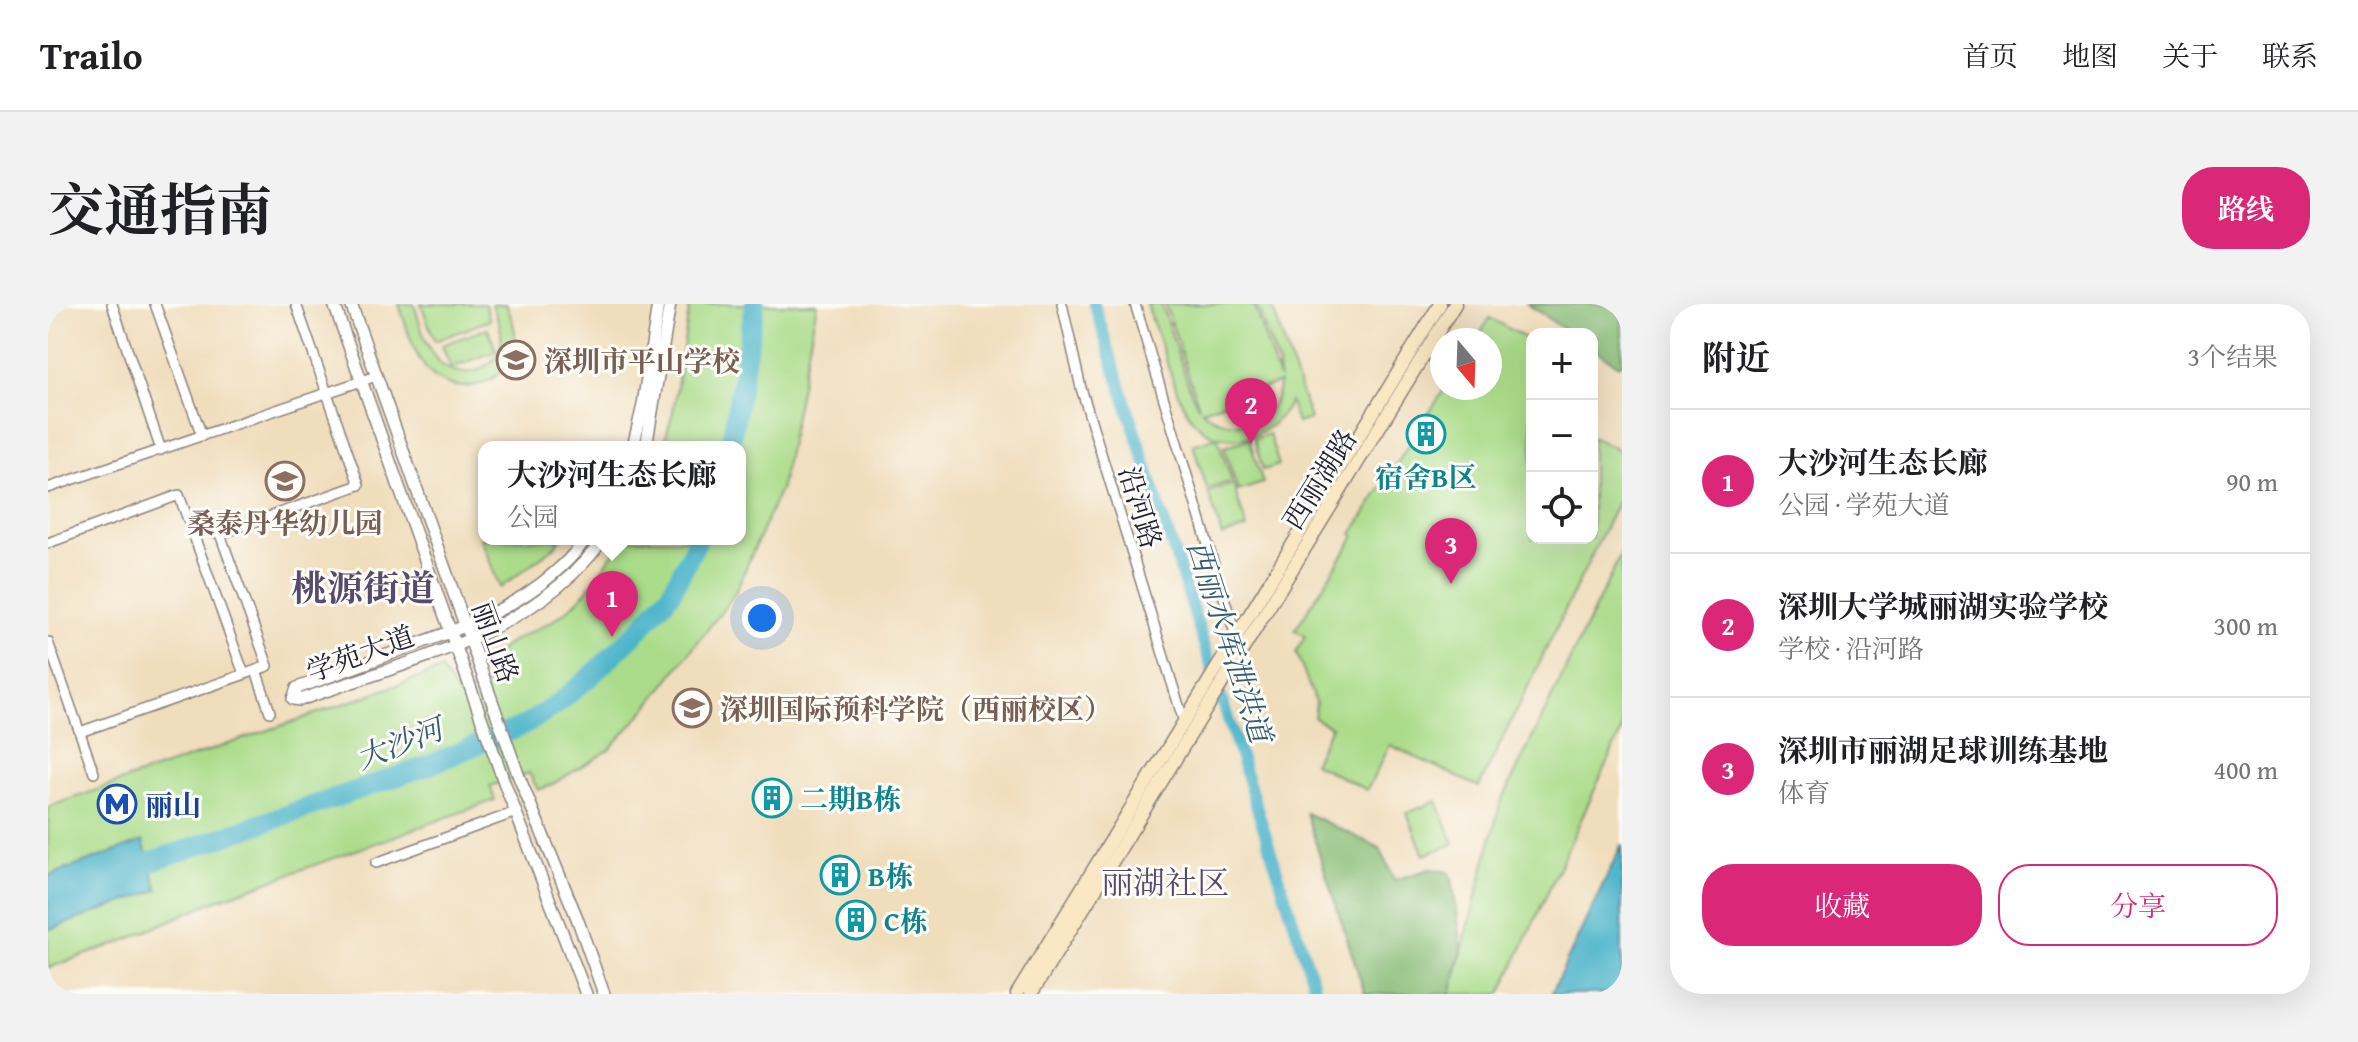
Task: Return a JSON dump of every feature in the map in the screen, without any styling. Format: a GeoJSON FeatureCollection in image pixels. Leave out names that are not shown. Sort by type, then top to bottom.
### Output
{"type":"FeatureCollection","features":[{"type":"Feature","properties":{"kind":"main road","name":"西丽湖路"},"geometry":{"type":"LineString","coordinates":[[1219,676],[1236,637],[1440,304]]}},
{"type":"Feature","properties":{"kind":"main road","name":"西丽湖路"},"geometry":{"type":"LineString","coordinates":[[1219,676],[1455,304]]}},
{"type":"Feature","properties":{"kind":"main road"},"geometry":{"type":"LineString","coordinates":[[1031,994],[1219,676]]}},
{"type":"Feature","properties":{"kind":"main road"},"geometry":{"type":"LineString","coordinates":[[1017,994],[1189,725]]}},
{"type":"Feature","properties":{"kind":"street"},"geometry":{"type":"LineString","coordinates":[[112,304],[161,450]]}},
{"type":"Feature","properties":{"kind":"street"},"geometry":{"type":"LineString","coordinates":[[155,304],[202,436]]}},
{"type":"Feature","properties":{"kind":"street"},"geometry":{"type":"LineString","coordinates":[[190,525],[220,534],[359,485],[296,304]]}},
{"type":"Feature","properties":{"kind":"street","name":"丽山路"},"geometry":{"type":"LineString","coordinates":[[334,304],[504,782],[586,994]]}},
{"type":"Feature","properties":{"kind":"street","name":"丽山路"},"geometry":{"type":"LineString","coordinates":[[351,304],[519,777],[577,918],[604,994]]}},
{"type":"Feature","properties":{"kind":"street"},"geometry":{"type":"LineString","coordinates":[[634,441],[658,304]]}},
{"type":"Feature","properties":{"kind":"street"},"geometry":{"type":"LineString","coordinates":[[647,441],[670,304]]}},
{"type":"Feature","properties":{"kind":"street","name":"沿河路"},"geometry":{"type":"LineString","coordinates":[[1062,304],[1081,388],[1189,725]]}},
{"type":"Feature","properties":{"kind":"street","name":"沿河路"},"geometry":{"type":"LineString","coordinates":[[1135,304],[1236,637]]}},
{"type":"Feature","properties":{"kind":"street"},"geometry":{"type":"LineString","coordinates":[[48,488],[376,376]]}},
{"type":"Feature","properties":{"kind":"street"},"geometry":{"type":"LineString","coordinates":[[48,543],[179,495],[244,674]]}},
{"type":"Feature","properties":{"kind":"street"},"geometry":{"type":"LineString","coordinates":[[80,732],[268,666],[220,534]]}},
{"type":"Feature","properties":{"kind":"street","name":"学苑大道"},"geometry":{"type":"LineString","coordinates":[[581,545],[537,588],[507,607],[451,632],[297,688],[293,699],[300,700],[456,644],[517,615],[549,595],[584,563],[598,545]]}},
{"type":"Feature","properties":{"kind":"street"},"geometry":{"type":"LineString","coordinates":[[48,642],[94,773]]}},
{"type":"Feature","properties":{"kind":"street"},"geometry":{"type":"LineString","coordinates":[[256,670],[270,712]]}},
{"type":"Feature","properties":{"kind":"street"},"geometry":{"type":"LineString","coordinates":[[376,863],[516,812]]}},
{"type":"Feature","properties":{"kind":"green space"},"geometry":{"type":"Polygon","coordinates":[[[399,304],[414,304],[427,343],[439,362],[457,372],[467,372],[477,371],[493,360],[501,341],[501,331],[492,304],[506,304],[515,331],[512,355],[505,367],[482,383],[455,386],[442,382],[430,373],[419,358],[399,304]]]}},
{"type":"Feature","properties":{"kind":"green space"},"geometry":{"type":"Polygon","coordinates":[[[421,304],[485,304],[490,320],[435,341],[421,304]]]}},
{"type":"Feature","properties":{"kind":"green space"},"geometry":{"type":"Polygon","coordinates":[[[690,304],[817,304],[781,487],[734,595],[645,710],[609,750],[551,785],[538,790],[529,773],[490,786],[495,800],[209,903],[122,942],[48,968],[48,807],[441,670],[458,695],[497,681],[493,658],[499,651],[563,614],[600,573],[617,545],[746,545],[746,441],[665,441],[673,412],[690,304]]]}},
{"type":"Feature","properties":{"kind":"green space"},"geometry":{"type":"Polygon","coordinates":[[[1147,304],[1161,304],[1192,395],[1199,407],[1165,304],[1253,304],[1279,379],[1278,365],[1256,304],[1271,304],[1310,419],[1297,423],[1290,402],[1271,426],[1251,436],[1226,438],[1200,427],[1183,405],[1147,304]],[[1279,383],[1202,410],[1225,422],[1250,421],[1270,408],[1277,397],[1279,383]]]}},
{"type":"Feature","properties":{"kind":"green space"},"geometry":{"type":"Polygon","coordinates":[[[1527,304],[1622,304],[1622,363],[1617,365],[1598,352],[1598,328],[1562,328],[1527,304]]]}},
{"type":"Feature","properties":{"kind":"green space"},"geometry":{"type":"Polygon","coordinates":[[[1490,318],[1526,339],[1526,544],[1597,544],[1479,787],[1390,745],[1367,790],[1313,763],[1331,727],[1314,718],[1316,704],[1296,652],[1305,636],[1295,630],[1437,400],[1502,400],[1502,328],[1484,328],[1490,318]]]}},
{"type":"Feature","properties":{"kind":"green space"},"geometry":{"type":"Polygon","coordinates":[[[488,328],[496,351],[451,368],[442,345],[488,328]]]}},
{"type":"Feature","properties":{"kind":"green space"},"geometry":{"type":"Polygon","coordinates":[[[1269,434],[1279,465],[1263,470],[1254,439],[1269,434]]]}},
{"type":"Feature","properties":{"kind":"green space"},"geometry":{"type":"Polygon","coordinates":[[[1217,437],[1232,481],[1207,489],[1193,445],[1217,437]]]}},
{"type":"Feature","properties":{"kind":"green space"},"geometry":{"type":"Polygon","coordinates":[[[1249,439],[1263,483],[1238,491],[1224,447],[1249,439]]]}},
{"type":"Feature","properties":{"kind":"green space"},"geometry":{"type":"Polygon","coordinates":[[[1598,440],[1622,452],[1622,493],[1598,542],[1598,440]]]}},
{"type":"Feature","properties":{"kind":"green space"},"geometry":{"type":"Polygon","coordinates":[[[1233,484],[1247,528],[1222,536],[1208,492],[1233,484]]]}},
{"type":"Feature","properties":{"kind":"green space"},"geometry":{"type":"Polygon","coordinates":[[[484,545],[556,545],[553,548],[500,588],[484,545]]]}},
{"type":"Feature","properties":{"kind":"green space"},"geometry":{"type":"Polygon","coordinates":[[[1622,552],[1622,730],[1501,994],[1451,994],[1500,805],[1622,552]]]}},
{"type":"Feature","properties":{"kind":"green space"},"geometry":{"type":"Polygon","coordinates":[[[1437,801],[1454,844],[1424,855],[1407,813],[1437,801]]]}},
{"type":"Feature","properties":{"kind":"green space"},"geometry":{"type":"Polygon","coordinates":[[[1306,813],[1380,848],[1394,880],[1430,869],[1449,872],[1462,948],[1451,994],[1365,994],[1306,813]]]}},
{"type":"Feature","properties":{"kind":"water"},"geometry":{"type":"Polygon","coordinates":[[[143,841],[158,890],[48,930],[48,876],[143,841]]]}},
{"type":"Feature","properties":{"kind":"water"},"geometry":{"type":"Polygon","coordinates":[[[1622,844],[1622,994],[1551,994],[1622,844]]]}},
{"type":"Feature","properties":{"kind":"waterway","name":"大沙河"},"geometry":{"type":"LineString","coordinates":[[731,441],[755,304]]}},
{"type":"Feature","properties":{"kind":"waterway","name":"西丽水库泄洪道"},"geometry":{"type":"LineString","coordinates":[[1094,304],[1317,994]]}},
{"type":"Feature","properties":{"kind":"waterway","name":"大沙河"},"geometry":{"type":"LineString","coordinates":[[127,870],[427,766],[527,724],[590,677],[642,627],[671,593],[695,545]]}},
{"type":"Feature","properties":{"kind":"place","name":"深圳市平山学校"},"geometry":{"type":"Point","coordinates":[516,360]}},
{"type":"Feature","properties":{"kind":"place","name":"宿舍B区"},"geometry":{"type":"Point","coordinates":[1426,434]}},
{"type":"Feature","properties":{"kind":"place","name":"深圳大学城丽湖实验学校"},"geometry":{"type":"Point","coordinates":[1251,444]}},
{"type":"Feature","properties":{"kind":"place","name":"桑泰丹华幼儿园"},"geometry":{"type":"Point","coordinates":[285,481]}},
{"type":"Feature","properties":{"kind":"place","name":"深圳市丽湖足球训练基地"},"geometry":{"type":"Point","coordinates":[1451,584]}},
{"type":"Feature","properties":{"kind":"place","name":"大沙河生态长廊"},"geometry":{"type":"Point","coordinates":[612,637]}},
{"type":"Feature","properties":{"kind":"place","name":"深圳国际预科学院（西丽校区）"},"geometry":{"type":"Point","coordinates":[692,708]}},
{"type":"Feature","properties":{"kind":"place","name":"二期B栋"},"geometry":{"type":"Point","coordinates":[772,798]}},
{"type":"Feature","properties":{"kind":"place","name":"丽山"},"geometry":{"type":"Point","coordinates":[117,804]}},
{"type":"Feature","properties":{"kind":"place","name":"B栋"},"geometry":{"type":"Point","coordinates":[840,875]}},
{"type":"Feature","properties":{"kind":"place","name":"C栋"},"geometry":{"type":"Point","coordinates":[856,920]}},
{"type":"Feature","properties":{"kind":"district","name":"桃源街道"},"geometry":{"type":"Point","coordinates":[363,587]}},
{"type":"Feature","properties":{"kind":"district","name":"丽湖社区"},"geometry":{"type":"Point","coordinates":[1165,882]}}]}
